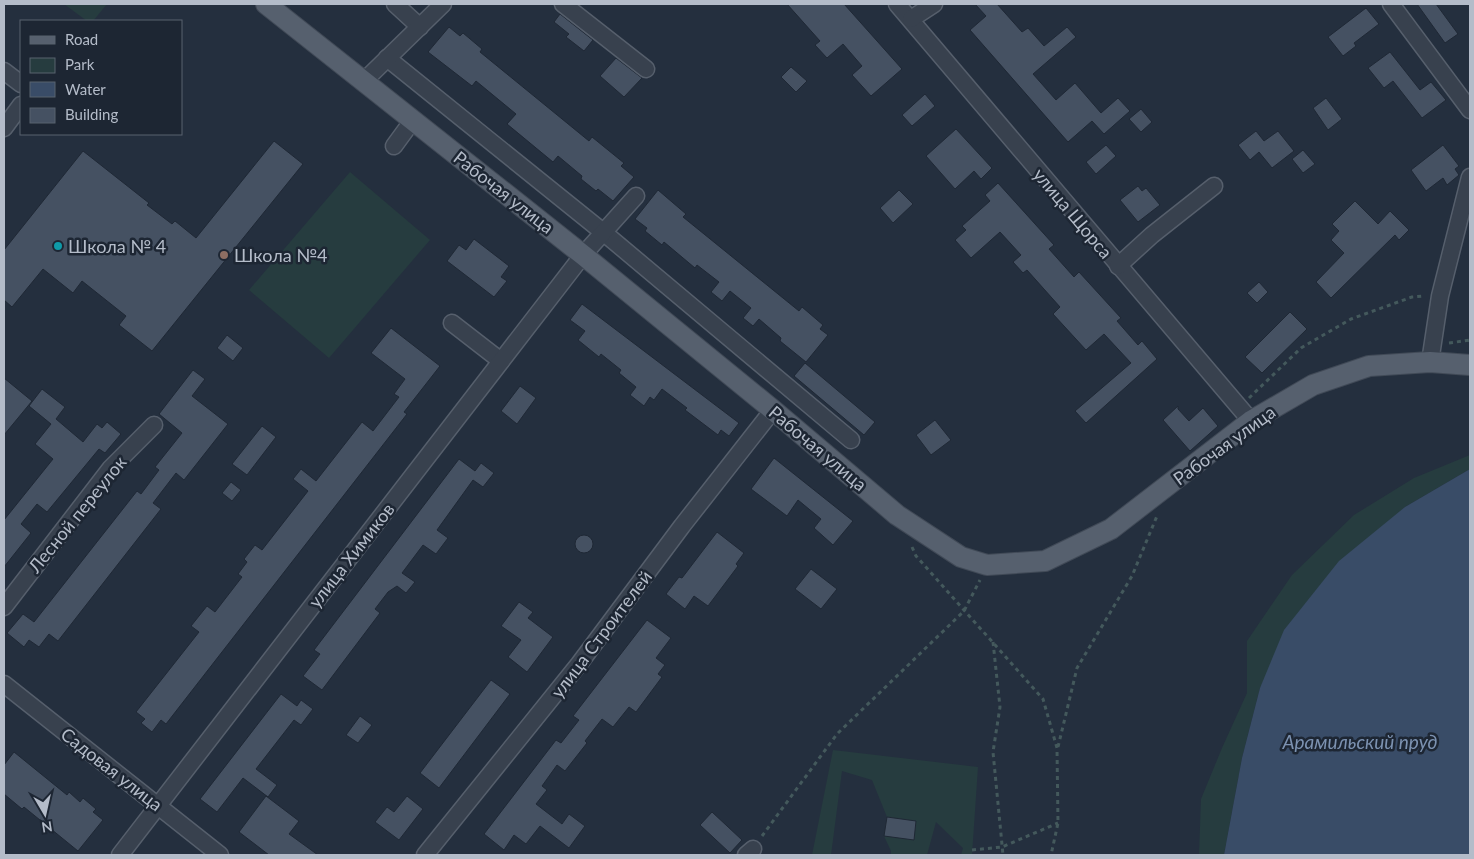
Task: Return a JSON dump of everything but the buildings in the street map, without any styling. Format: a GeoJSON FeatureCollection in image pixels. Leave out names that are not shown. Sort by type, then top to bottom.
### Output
{"type":"FeatureCollection","features":[{"type":"Feature","properties":{"kind":"main road","name":"Рабочая улица"},"geometry":{"type":"LineString","coordinates":[[266,4],[583,255],[773,410],[897,515],[961,557],[988,564],[1045,562],[1111,529],[1245,414],[1313,384],[1369,366],[1430,362],[1470,365]]}},
{"type":"Feature","properties":{"kind":"street"},"geometry":{"type":"LineString","coordinates":[[364,81],[442,4]]}},
{"type":"Feature","properties":{"kind":"street"},"geometry":{"type":"LineString","coordinates":[[563,4],[646,69]]}},
{"type":"Feature","properties":{"kind":"street","name":"улица Щорса"},"geometry":{"type":"LineString","coordinates":[[897,4],[1245,414]]}},
{"type":"Feature","properties":{"kind":"street"},"geometry":{"type":"LineString","coordinates":[[911,19],[934,4]]}},
{"type":"Feature","properties":{"kind":"street"},"geometry":{"type":"LineString","coordinates":[[1391,4],[1470,110]]}},
{"type":"Feature","properties":{"kind":"street"},"geometry":{"type":"LineString","coordinates":[[401,5],[420,27]]}},
{"type":"Feature","properties":{"kind":"street"},"geometry":{"type":"LineString","coordinates":[[387,58],[602,232],[851,440]]}},
{"type":"Feature","properties":{"kind":"street"},"geometry":{"type":"LineString","coordinates":[[4,71],[20,83]]}},
{"type":"Feature","properties":{"kind":"street"},"geometry":{"type":"LineString","coordinates":[[4,128],[20,106]]}},
{"type":"Feature","properties":{"kind":"street"},"geometry":{"type":"LineString","coordinates":[[394,146],[413,120]]}},
{"type":"Feature","properties":{"kind":"street"},"geometry":{"type":"LineString","coordinates":[[1430,362],[1440,296],[1470,176]]}},
{"type":"Feature","properties":{"kind":"street"},"geometry":{"type":"LineString","coordinates":[[1118,266],[1152,235],[1214,186]]}},
{"type":"Feature","properties":{"kind":"street","name":"улица Химиков"},"geometry":{"type":"LineString","coordinates":[[120,855],[583,255],[636,196]]}},
{"type":"Feature","properties":{"kind":"street"},"geometry":{"type":"LineString","coordinates":[[452,323],[501,361]]}},
{"type":"Feature","properties":{"kind":"street","name":"улица Строителей"},"geometry":{"type":"LineString","coordinates":[[425,855],[579,664],[682,526],[773,410]]}},
{"type":"Feature","properties":{"kind":"street","name":"Лесной переулок"},"geometry":{"type":"LineString","coordinates":[[4,607],[110,469],[154,425]]}},
{"type":"Feature","properties":{"kind":"street","name":"Садовая улица"},"geometry":{"type":"LineString","coordinates":[[4,684],[220,855]]}},
{"type":"Feature","properties":{"kind":"path"},"geometry":{"type":"LineString","coordinates":[[1245,414],[1301,348],[1351,318],[1412,297],[1440,296]]}},
{"type":"Feature","properties":{"kind":"path"},"geometry":{"type":"LineString","coordinates":[[1051,855],[1058,823],[1057,748],[1076,668],[1132,576],[1159,513]]}},
{"type":"Feature","properties":{"kind":"path"},"geometry":{"type":"LineString","coordinates":[[908,540],[916,556],[1043,699],[1057,748]]}},
{"type":"Feature","properties":{"kind":"path"},"geometry":{"type":"LineString","coordinates":[[749,852],[837,734],[964,611],[988,564]]}},
{"type":"Feature","properties":{"kind":"path"},"geometry":{"type":"LineString","coordinates":[[993,641],[1000,707],[993,752],[1003,855]]}},
{"type":"Feature","properties":{"kind":"path"},"geometry":{"type":"LineString","coordinates":[[972,850],[1002,847],[1058,823]]}},
{"type":"Feature","properties":{"kind":"green space"},"geometry":{"type":"Polygon","coordinates":[[[64,4],[107,4],[94,20],[86,20],[64,4]]]}},
{"type":"Feature","properties":{"kind":"green space"},"geometry":{"type":"Polygon","coordinates":[[[350,172],[430,240],[329,358],[249,290],[350,172]]]}},
{"type":"Feature","properties":{"kind":"green space"},"geometry":{"type":"Polygon","coordinates":[[[1470,455],[1470,469],[1405,507],[1260,688],[1242,758],[1224,855],[1199,855],[1201,799],[1247,693],[1247,641],[1292,575],[1354,515],[1414,478],[1470,455]]]}},
{"type":"Feature","properties":{"kind":"green space"},"geometry":{"type":"Polygon","coordinates":[[[833,750],[978,767],[972,855],[961,855],[963,848],[936,822],[927,855],[891,855],[884,836],[887,817],[872,780],[842,771],[831,855],[812,855],[833,750]]]}},
{"type":"Feature","properties":{"kind":"water","name":"Арамильский пруд"},"geometry":{"type":"Polygon","coordinates":[[[1470,469],[1470,855],[1224,855],[1242,758],[1260,688],[1284,630],[1339,561],[1405,507],[1470,469]]]}},
{"type":"Feature","properties":{"kind":"place","name":"Школа № 4"},"geometry":{"type":"Point","coordinates":[58,246]}},
{"type":"Feature","properties":{"kind":"place","name":"Школа №4"},"geometry":{"type":"Point","coordinates":[224,255]}}]}
